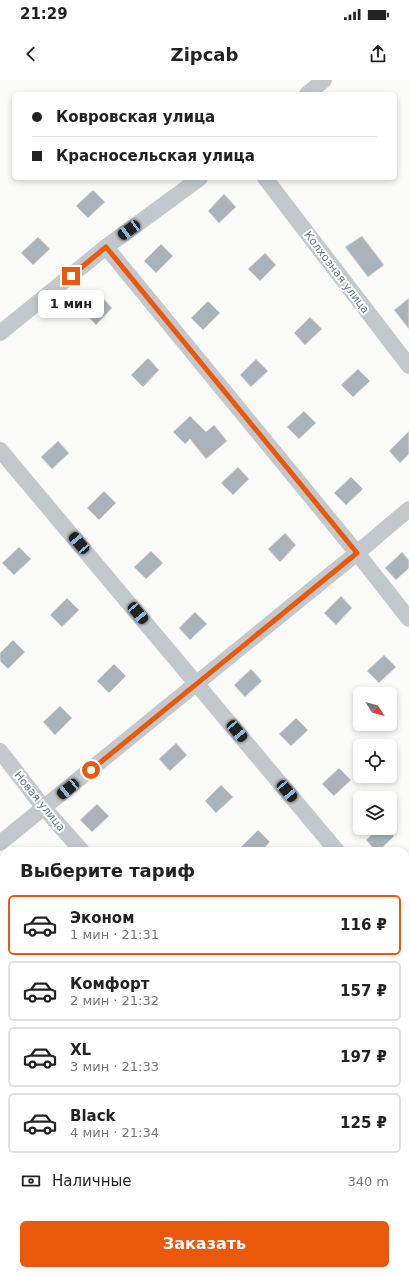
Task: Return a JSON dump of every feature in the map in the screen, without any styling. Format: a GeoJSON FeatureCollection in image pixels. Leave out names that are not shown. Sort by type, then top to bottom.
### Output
{"type":"FeatureCollection","features":[{"type":"Feature","properties":{"kind":"street"},"geometry":{"type":"LineString","coordinates":[[309,92],[324,80]]}},
{"type":"Feature","properties":{"kind":"street"},"geometry":{"type":"LineString","coordinates":[[0,333],[106,247],[197,180]]}},
{"type":"Feature","properties":{"kind":"street","name":"Колхозная улица"},"geometry":{"type":"LineString","coordinates":[[267,180],[409,366]]}},
{"type":"Feature","properties":{"kind":"street"},"geometry":{"type":"LineString","coordinates":[[106,247],[357,553],[409,619]]}},
{"type":"Feature","properties":{"kind":"street"},"geometry":{"type":"LineString","coordinates":[[0,450],[197,682],[334,847]]}},
{"type":"Feature","properties":{"kind":"street"},"geometry":{"type":"LineString","coordinates":[[0,843],[409,509]]}},
{"type":"Feature","properties":{"kind":"street","name":"Новая улица"},"geometry":{"type":"LineString","coordinates":[[0,751],[44,808],[78,847]]}},
{"type":"Feature","properties":{"kind":"building"},"geometry":{"type":"Polygon","coordinates":[[[93,190],[105,202],[88,218],[76,206],[93,190]]]}},
{"type":"Feature","properties":{"kind":"building"},"geometry":{"type":"Polygon","coordinates":[[[224,194],[236,207],[219,223],[208,211],[224,194]]]}},
{"type":"Feature","properties":{"kind":"building"},"geometry":{"type":"Polygon","coordinates":[[[362,236],[384,265],[368,277],[345,247],[362,236]]]}},
{"type":"Feature","properties":{"kind":"building"},"geometry":{"type":"Polygon","coordinates":[[[38,237],[50,249],[33,265],[21,253],[38,237]]]}},
{"type":"Feature","properties":{"kind":"building"},"geometry":{"type":"Polygon","coordinates":[[[161,244],[173,256],[156,273],[144,261],[161,244]]]}},
{"type":"Feature","properties":{"kind":"building"},"geometry":{"type":"Polygon","coordinates":[[[265,253],[276,265],[260,281],[248,269],[265,253]]]}},
{"type":"Feature","properties":{"kind":"building"},"geometry":{"type":"Polygon","coordinates":[[[101,296],[112,308],[96,325],[84,312],[101,296]]]}},
{"type":"Feature","properties":{"kind":"building"},"geometry":{"type":"Polygon","coordinates":[[[409,298],[409,329],[394,310],[409,298]]]}},
{"type":"Feature","properties":{"kind":"building"},"geometry":{"type":"Polygon","coordinates":[[[208,301],[220,313],[203,330],[191,318],[208,301]]]}},
{"type":"Feature","properties":{"kind":"building"},"geometry":{"type":"Polygon","coordinates":[[[310,317],[322,329],[305,345],[294,333],[310,317]]]}},
{"type":"Feature","properties":{"kind":"building"},"geometry":{"type":"Polygon","coordinates":[[[148,358],[159,370],[143,387],[131,375],[148,358]]]}},
{"type":"Feature","properties":{"kind":"building"},"geometry":{"type":"Polygon","coordinates":[[[256,359],[268,371],[251,387],[240,375],[256,359]]]}},
{"type":"Feature","properties":{"kind":"building"},"geometry":{"type":"Polygon","coordinates":[[[358,369],[370,381],[353,397],[341,385],[358,369]]]}},
{"type":"Feature","properties":{"kind":"building"},"geometry":{"type":"Polygon","coordinates":[[[304,411],[316,423],[299,439],[287,427],[304,411]]]}},
{"type":"Feature","properties":{"kind":"building"},"geometry":{"type":"Polygon","coordinates":[[[190,416],[206,432],[214,425],[227,441],[206,459],[190,439],[185,444],[173,432],[190,416]]]}},
{"type":"Feature","properties":{"kind":"building"},"geometry":{"type":"Polygon","coordinates":[[[409,431],[409,454],[400,463],[389,451],[409,431]]]}},
{"type":"Feature","properties":{"kind":"building"},"geometry":{"type":"Polygon","coordinates":[[[58,441],[69,453],[52,469],[41,457],[58,441]]]}},
{"type":"Feature","properties":{"kind":"building"},"geometry":{"type":"Polygon","coordinates":[[[238,467],[249,479],[233,495],[221,483],[238,467]]]}},
{"type":"Feature","properties":{"kind":"building"},"geometry":{"type":"Polygon","coordinates":[[[351,477],[363,489],[346,505],[334,493],[351,477]]]}},
{"type":"Feature","properties":{"kind":"building"},"geometry":{"type":"Polygon","coordinates":[[[104,491],[116,503],[99,520],[87,508],[104,491]]]}},
{"type":"Feature","properties":{"kind":"building"},"geometry":{"type":"Polygon","coordinates":[[[285,533],[296,545],[280,562],[268,549],[285,533]]]}},
{"type":"Feature","properties":{"kind":"building"},"geometry":{"type":"Polygon","coordinates":[[[19,547],[31,559],[14,575],[2,563],[19,547]]]}},
{"type":"Feature","properties":{"kind":"building"},"geometry":{"type":"Polygon","coordinates":[[[151,551],[163,563],[146,579],[134,567],[151,551]]]}},
{"type":"Feature","properties":{"kind":"building"},"geometry":{"type":"Polygon","coordinates":[[[402,552],[409,560],[409,568],[396,580],[385,568],[402,552]]]}},
{"type":"Feature","properties":{"kind":"building"},"geometry":{"type":"Polygon","coordinates":[[[341,596],[352,608],[336,625],[324,613],[341,596]]]}},
{"type":"Feature","properties":{"kind":"building"},"geometry":{"type":"Polygon","coordinates":[[[67,598],[79,610],[62,627],[50,615],[67,598]]]}},
{"type":"Feature","properties":{"kind":"building"},"geometry":{"type":"Polygon","coordinates":[[[195,612],[207,624],[190,640],[179,628],[195,612]]]}},
{"type":"Feature","properties":{"kind":"building"},"geometry":{"type":"Polygon","coordinates":[[[13,640],[25,652],[8,669],[0,661],[0,653],[13,640]]]}},
{"type":"Feature","properties":{"kind":"building"},"geometry":{"type":"Polygon","coordinates":[[[384,655],[396,667],[379,683],[367,671],[384,655]]]}},
{"type":"Feature","properties":{"kind":"building"},"geometry":{"type":"Polygon","coordinates":[[[114,664],[126,676],[109,693],[97,681],[114,664]]]}},
{"type":"Feature","properties":{"kind":"building"},"geometry":{"type":"Polygon","coordinates":[[[251,669],[262,681],[245,697],[234,685],[251,669]]]}},
{"type":"Feature","properties":{"kind":"building"},"geometry":{"type":"Polygon","coordinates":[[[60,706],[72,718],[55,735],[43,722],[60,706]]]}},
{"type":"Feature","properties":{"kind":"building"},"geometry":{"type":"Polygon","coordinates":[[[296,718],[308,730],[291,746],[279,734],[296,718]]]}},
{"type":"Feature","properties":{"kind":"building"},"geometry":{"type":"Polygon","coordinates":[[[176,743],[187,755],[170,771],[159,759],[176,743]]]}},
{"type":"Feature","properties":{"kind":"building"},"geometry":{"type":"Polygon","coordinates":[[[339,768],[351,780],[334,796],[322,784],[339,768]]]}},
{"type":"Feature","properties":{"kind":"building"},"geometry":{"type":"Polygon","coordinates":[[[221,785],[233,797],[216,813],[205,801],[221,785]]]}},
{"type":"Feature","properties":{"kind":"building"},"geometry":{"type":"Polygon","coordinates":[[[97,804],[109,816],[92,832],[80,820],[97,804]]]}},
{"type":"Feature","properties":{"kind":"building"},"geometry":{"type":"Polygon","coordinates":[[[258,830],[270,842],[265,847],[241,847],[258,830]]]}},
{"type":"Feature","properties":{"kind":"building"},"geometry":{"type":"Polygon","coordinates":[[[371,835],[394,836],[383,847],[372,847],[366,840],[371,835]]]}},
{"type":"Feature","properties":{"kind":"route"},"geometry":{"type":"LineString","coordinates":[[71,276],[106,247],[357,553],[91,770]]}}]}
